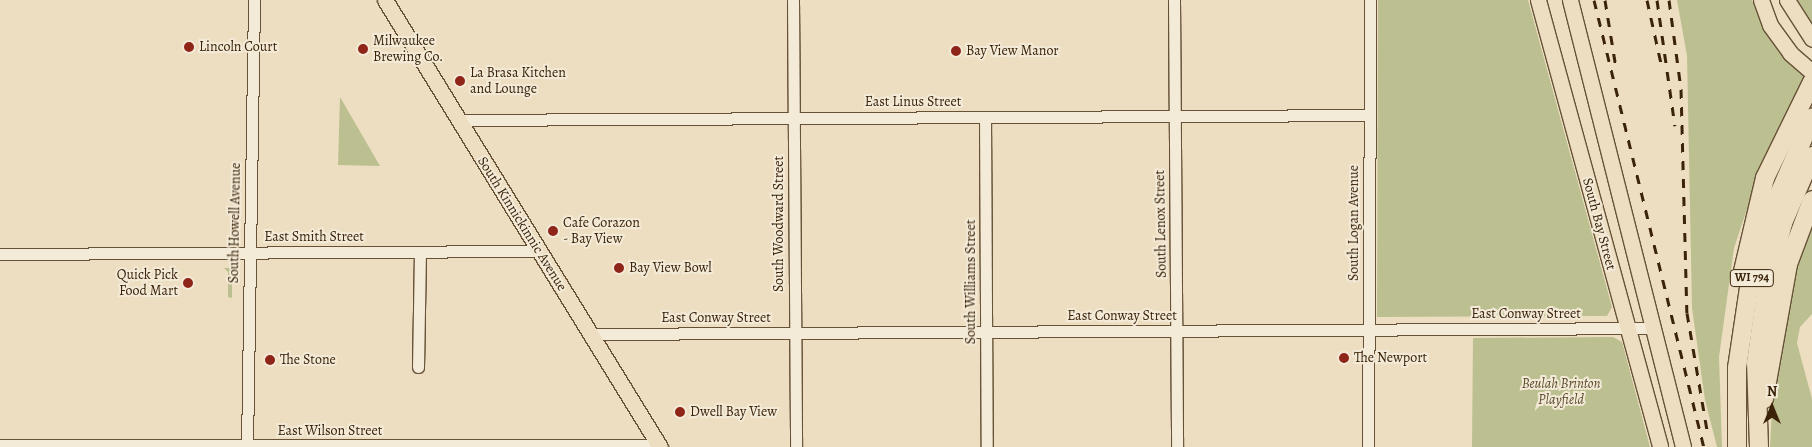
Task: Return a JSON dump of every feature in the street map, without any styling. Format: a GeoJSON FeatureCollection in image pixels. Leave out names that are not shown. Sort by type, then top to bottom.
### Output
{"type":"FeatureCollection","features":[{"type":"Feature","properties":{"kind":"highway"},"geometry":{"type":"LineString","coordinates":[[1737,368],[1734,325],[1750,234],[1765,178],[1796,108],[1812,82]]}},
{"type":"Feature","properties":{"kind":"highway","name":"WI 794"},"geometry":{"type":"LineString","coordinates":[[1737,447],[1737,368],[1766,224],[1812,118]]}},
{"type":"Feature","properties":{"kind":"highway","name":"WI 794"},"geometry":{"type":"LineString","coordinates":[[1759,442],[1756,362],[1767,286],[1782,223],[1812,156]]}},
{"type":"Feature","properties":{"kind":"highway"},"geometry":{"type":"LineString","coordinates":[[1759,442],[1788,264],[1812,200]]}},
{"type":"Feature","properties":{"kind":"main road","name":"South Kinnickinnic Avenue"},"geometry":{"type":"LineString","coordinates":[[385,0],[457,120],[660,446]]}},
{"type":"Feature","properties":{"kind":"main road","name":"South Bay Street"},"geometry":{"type":"LineString","coordinates":[[1538,0],[1660,447]]}},
{"type":"Feature","properties":{"kind":"main road","name":"South Bay Street"},"geometry":{"type":"LineString","coordinates":[[1570,0],[1683,447]]}},
{"type":"Feature","properties":{"kind":"main road"},"geometry":{"type":"LineString","coordinates":[[1761,0],[1770,25],[1790,53],[1812,72]]}},
{"type":"Feature","properties":{"kind":"main road"},"geometry":{"type":"LineString","coordinates":[[1787,0],[1812,39]]}},
{"type":"Feature","properties":{"kind":"main road"},"geometry":{"type":"LineString","coordinates":[[1651,414],[1673,409]]}},
{"type":"Feature","properties":{"kind":"street","name":"South Howell Avenue"},"geometry":{"type":"LineString","coordinates":[[246,446],[254,0]]}},
{"type":"Feature","properties":{"kind":"street","name":"South Woodward Street"},"geometry":{"type":"LineString","coordinates":[[793,0],[796,447]]}},
{"type":"Feature","properties":{"kind":"street","name":"South Lenox Street"},"geometry":{"type":"LineString","coordinates":[[1174,0],[1177,447]]}},
{"type":"Feature","properties":{"kind":"street","name":"South Logan Avenue"},"geometry":{"type":"LineString","coordinates":[[1368,447],[1370,0]]}},
{"type":"Feature","properties":{"kind":"street","name":"East Linus Street"},"geometry":{"type":"LineString","coordinates":[[457,120],[1369,115]]}},
{"type":"Feature","properties":{"kind":"street","name":"South Williams Street"},"geometry":{"type":"LineString","coordinates":[[985,117],[987,447]]}},
{"type":"Feature","properties":{"kind":"street","name":"East Smith Street"},"geometry":{"type":"LineString","coordinates":[[0,254],[538,251]]}},
{"type":"Feature","properties":{"kind":"street"},"geometry":{"type":"LineString","coordinates":[[418,367],[420,252]]}},
{"type":"Feature","properties":{"kind":"street","name":"East Conway Street"},"geometry":{"type":"LineString","coordinates":[[592,334],[1652,328]]}},
{"type":"Feature","properties":{"kind":"street","name":"East Wilson Street"},"geometry":{"type":"LineString","coordinates":[[0,445],[660,446]]}},
{"type":"Feature","properties":{"kind":"green space"},"geometry":{"type":"Polygon","coordinates":[[[1378,0],[1528,0],[1612,307],[1607,316],[1377,317],[1378,0]]]}},
{"type":"Feature","properties":{"kind":"green space"},"geometry":{"type":"Polygon","coordinates":[[[1677,0],[1752,0],[1776,47],[1806,77],[1755,185],[1734,248],[1719,357],[1722,447],[1717,447],[1705,400],[1692,308],[1687,56],[1677,0]]]}},
{"type":"Feature","properties":{"kind":"green space"},"geometry":{"type":"Polygon","coordinates":[[[1795,0],[1812,0],[1812,27],[1795,0]]]}},
{"type":"Feature","properties":{"kind":"green space"},"geometry":{"type":"Polygon","coordinates":[[[340,97],[380,166],[338,165],[340,97]]]}},
{"type":"Feature","properties":{"kind":"green space"},"geometry":{"type":"Polygon","coordinates":[[[1812,212],[1812,314],[1800,327],[1797,343],[1812,399],[1812,447],[1770,447],[1774,373],[1791,276],[1812,212]]]}},
{"type":"Feature","properties":{"kind":"green space"},"geometry":{"type":"Polygon","coordinates":[[[224,268],[232,268],[232,298],[228,297],[228,272],[224,268]]]}},
{"type":"Feature","properties":{"kind":"green space","name":"Beulah Brinton Playfield"},"geometry":{"type":"Polygon","coordinates":[[[1613,337],[1622,342],[1650,447],[1472,447],[1473,338],[1613,337]]]}},
{"type":"Feature","properties":{"kind":"railway"},"geometry":{"type":"LineString","coordinates":[[1594,0],[1704,447]]}},
{"type":"Feature","properties":{"kind":"railway"},"geometry":{"type":"LineString","coordinates":[[1605,0],[1616,68]]}},
{"type":"Feature","properties":{"kind":"railway"},"geometry":{"type":"LineString","coordinates":[[1647,0],[1661,63]]}},
{"type":"Feature","properties":{"kind":"railway"},"geometry":{"type":"LineString","coordinates":[[1657,0],[1675,126]]}},
{"type":"Feature","properties":{"kind":"railway"},"geometry":{"type":"LineString","coordinates":[[1669,0],[1681,89],[1687,313],[1707,430]]}},
{"type":"Feature","properties":{"kind":"place","name":"Lincoln Court"},"geometry":{"type":"Point","coordinates":[189,47]}},
{"type":"Feature","properties":{"kind":"place","name":"Milwaukee Brewing Co."},"geometry":{"type":"Point","coordinates":[363,49]}},
{"type":"Feature","properties":{"kind":"place","name":"Bay View Manor"},"geometry":{"type":"Point","coordinates":[956,51]}},
{"type":"Feature","properties":{"kind":"place","name":"La Brasa Kitchen and Lounge"},"geometry":{"type":"Point","coordinates":[460,81]}},
{"type":"Feature","properties":{"kind":"place","name":"Cafe Corazon - Bay View"},"geometry":{"type":"Point","coordinates":[553,231]}},
{"type":"Feature","properties":{"kind":"place","name":"Bay View Bowl"},"geometry":{"type":"Point","coordinates":[619,268]}},
{"type":"Feature","properties":{"kind":"place","name":"Quick Pick Food Mart"},"geometry":{"type":"Point","coordinates":[188,283]}},
{"type":"Feature","properties":{"kind":"place","name":"The Newport"},"geometry":{"type":"Point","coordinates":[1344,358]}},
{"type":"Feature","properties":{"kind":"place","name":"The Stone"},"geometry":{"type":"Point","coordinates":[270,360]}},
{"type":"Feature","properties":{"kind":"place","name":"Dwell Bay View"},"geometry":{"type":"Point","coordinates":[680,412]}}]}
